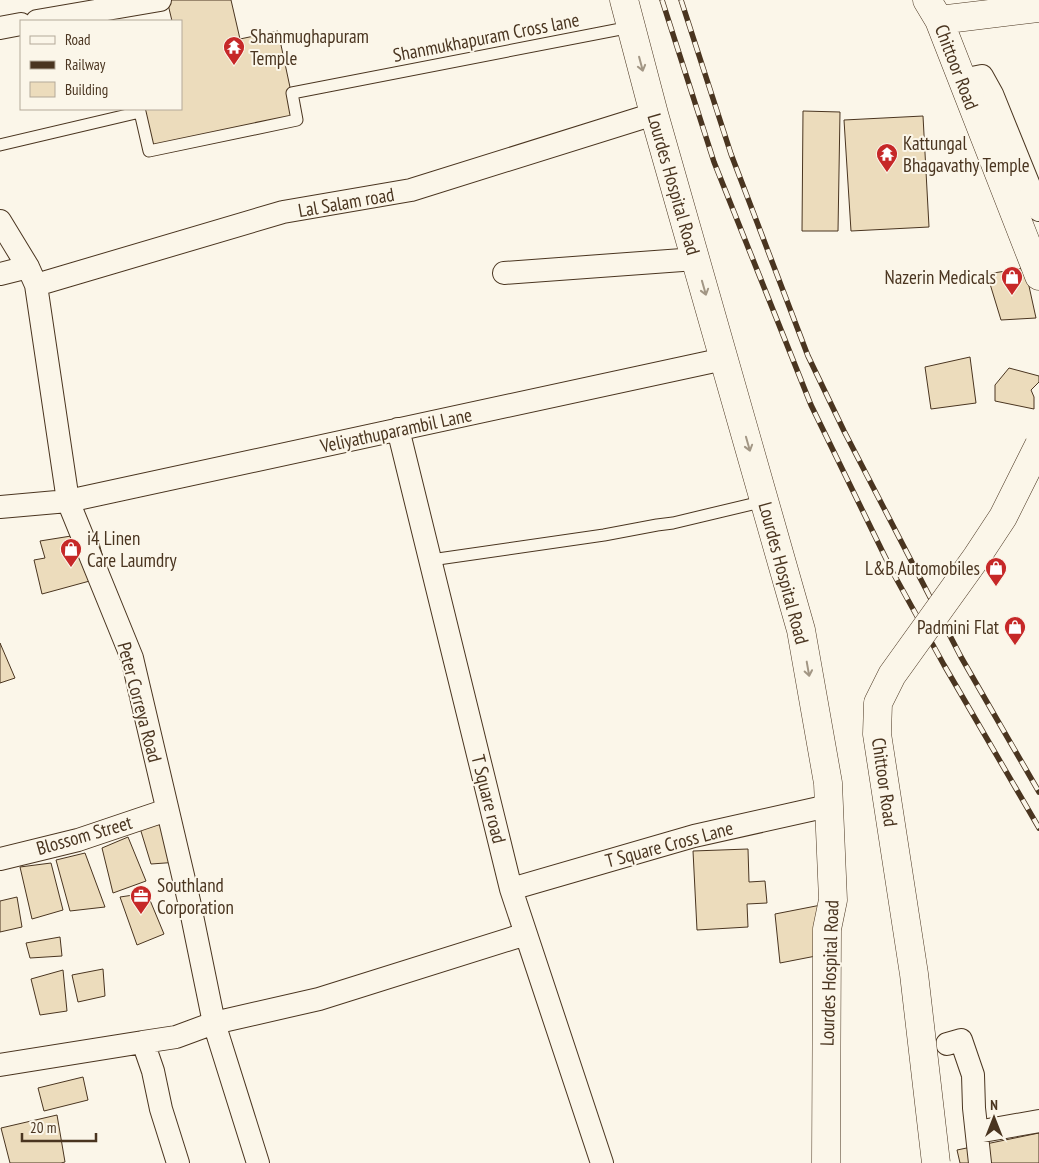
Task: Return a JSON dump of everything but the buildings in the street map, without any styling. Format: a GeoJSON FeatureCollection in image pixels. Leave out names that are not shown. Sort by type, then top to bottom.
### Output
{"type":"FeatureCollection","features":[{"type":"Feature","properties":{"kind":"street"},"geometry":{"type":"LineString","coordinates":[[43,20],[160,0]]}},
{"type":"Feature","properties":{"kind":"street","name":"Lourdes Hospital Road"},"geometry":{"type":"LineString","coordinates":[[624,0],[654,114],[801,630],[828,783],[833,900],[827,929],[826,1163]]}},
{"type":"Feature","properties":{"kind":"street"},"geometry":{"type":"LineString","coordinates":[[933,10],[1039,8]]}},
{"type":"Feature","properties":{"kind":"street","name":"Chittoor Road"},"geometry":{"type":"LineString","coordinates":[[933,10],[1039,276]]}},
{"type":"Feature","properties":{"kind":"street"},"geometry":{"type":"LineString","coordinates":[[0,28],[20,24]]}},
{"type":"Feature","properties":{"kind":"street"},"geometry":{"type":"LineString","coordinates":[[964,86],[982,76],[992,94],[1039,210]]}},
{"type":"Feature","properties":{"kind":"street","name":"Lal Salam road"},"geometry":{"type":"LineString","coordinates":[[0,274],[32,276],[283,212],[411,190],[654,114]]}},
{"type":"Feature","properties":{"kind":"street","name":"Peter Correya Road"},"geometry":{"type":"LineString","coordinates":[[0,221],[32,276],[68,501],[132,658],[214,1023],[258,1163]]}},
{"type":"Feature","properties":{"kind":"street"},"geometry":{"type":"LineString","coordinates":[[504,273],[696,259]]}},
{"type":"Feature","properties":{"kind":"street","name":"Veliyathuparambil Lane"},"geometry":{"type":"LineString","coordinates":[[0,507],[68,501],[724,359]]}},
{"type":"Feature","properties":{"kind":"street","name":"T Square road"},"geometry":{"type":"LineString","coordinates":[[398,429],[511,889],[602,1163]]}},
{"type":"Feature","properties":{"kind":"street","name":"Chittoor Road"},"geometry":{"type":"LineString","coordinates":[[936,1163],[914,974],[877,734],[878,703],[903,656],[976,558],[1003,517],[1039,445]]}},
{"type":"Feature","properties":{"kind":"street","name":"T Square Cross Lane"},"geometry":{"type":"LineString","coordinates":[[511,889],[694,836],[828,806]]}},
{"type":"Feature","properties":{"kind":"street","name":"Blossom Street"},"geometry":{"type":"LineString","coordinates":[[0,858],[78,840],[167,810]]}},
{"type":"Feature","properties":{"kind":"street"},"geometry":{"type":"LineString","coordinates":[[0,1065],[176,1037],[214,1023],[319,999],[526,934]]}},
{"type":"Feature","properties":{"kind":"street"},"geometry":{"type":"LineString","coordinates":[[946,1044],[962,1040],[968,1057],[973,1075],[980,1163]]}},
{"type":"Feature","properties":{"kind":"street"},"geometry":{"type":"LineString","coordinates":[[143,1042],[153,1071],[161,1109],[178,1163]]}},
{"type":"Feature","properties":{"kind":"street"},"geometry":{"type":"LineString","coordinates":[[977,1132],[1039,1121]]}},
{"type":"Feature","properties":{"kind":"lane","name":"Shanmukhapuram Cross lane"},"geometry":{"type":"LineString","coordinates":[[0,145],[140,112],[149,151],[297,120],[292,93],[632,27]]}},
{"type":"Feature","properties":{"kind":"lane"},"geometry":{"type":"LineString","coordinates":[[430,560],[604,535],[673,523],[765,502]]}},
{"type":"Feature","properties":{"kind":"railway"},"geometry":{"type":"LineString","coordinates":[[662,0],[714,162],[811,405],[892,571],[944,665],[1039,828]]}},
{"type":"Feature","properties":{"kind":"railway"},"geometry":{"type":"LineString","coordinates":[[681,0],[731,154],[808,356],[844,431],[961,657],[1039,792]]}},
{"type":"Feature","properties":{"kind":"place","name":"Shanmughapuram Temple"},"geometry":{"type":"Point","coordinates":[234,66]}},
{"type":"Feature","properties":{"kind":"place","name":"Kattungal Bhagavathy Temple"},"geometry":{"type":"Point","coordinates":[887,173]}},
{"type":"Feature","properties":{"kind":"place","name":"Nazerin Medicals"},"geometry":{"type":"Point","coordinates":[1012,296]}},
{"type":"Feature","properties":{"kind":"place","name":"i4 Linen Care Laumdry"},"geometry":{"type":"Point","coordinates":[71,568]}},
{"type":"Feature","properties":{"kind":"place","name":"L&B Automobiles"},"geometry":{"type":"Point","coordinates":[996,587]}},
{"type":"Feature","properties":{"kind":"place","name":"Padmini Flat"},"geometry":{"type":"Point","coordinates":[1015,646]}},
{"type":"Feature","properties":{"kind":"place","name":"Southland Corporation"},"geometry":{"type":"Point","coordinates":[141,915]}}]}
